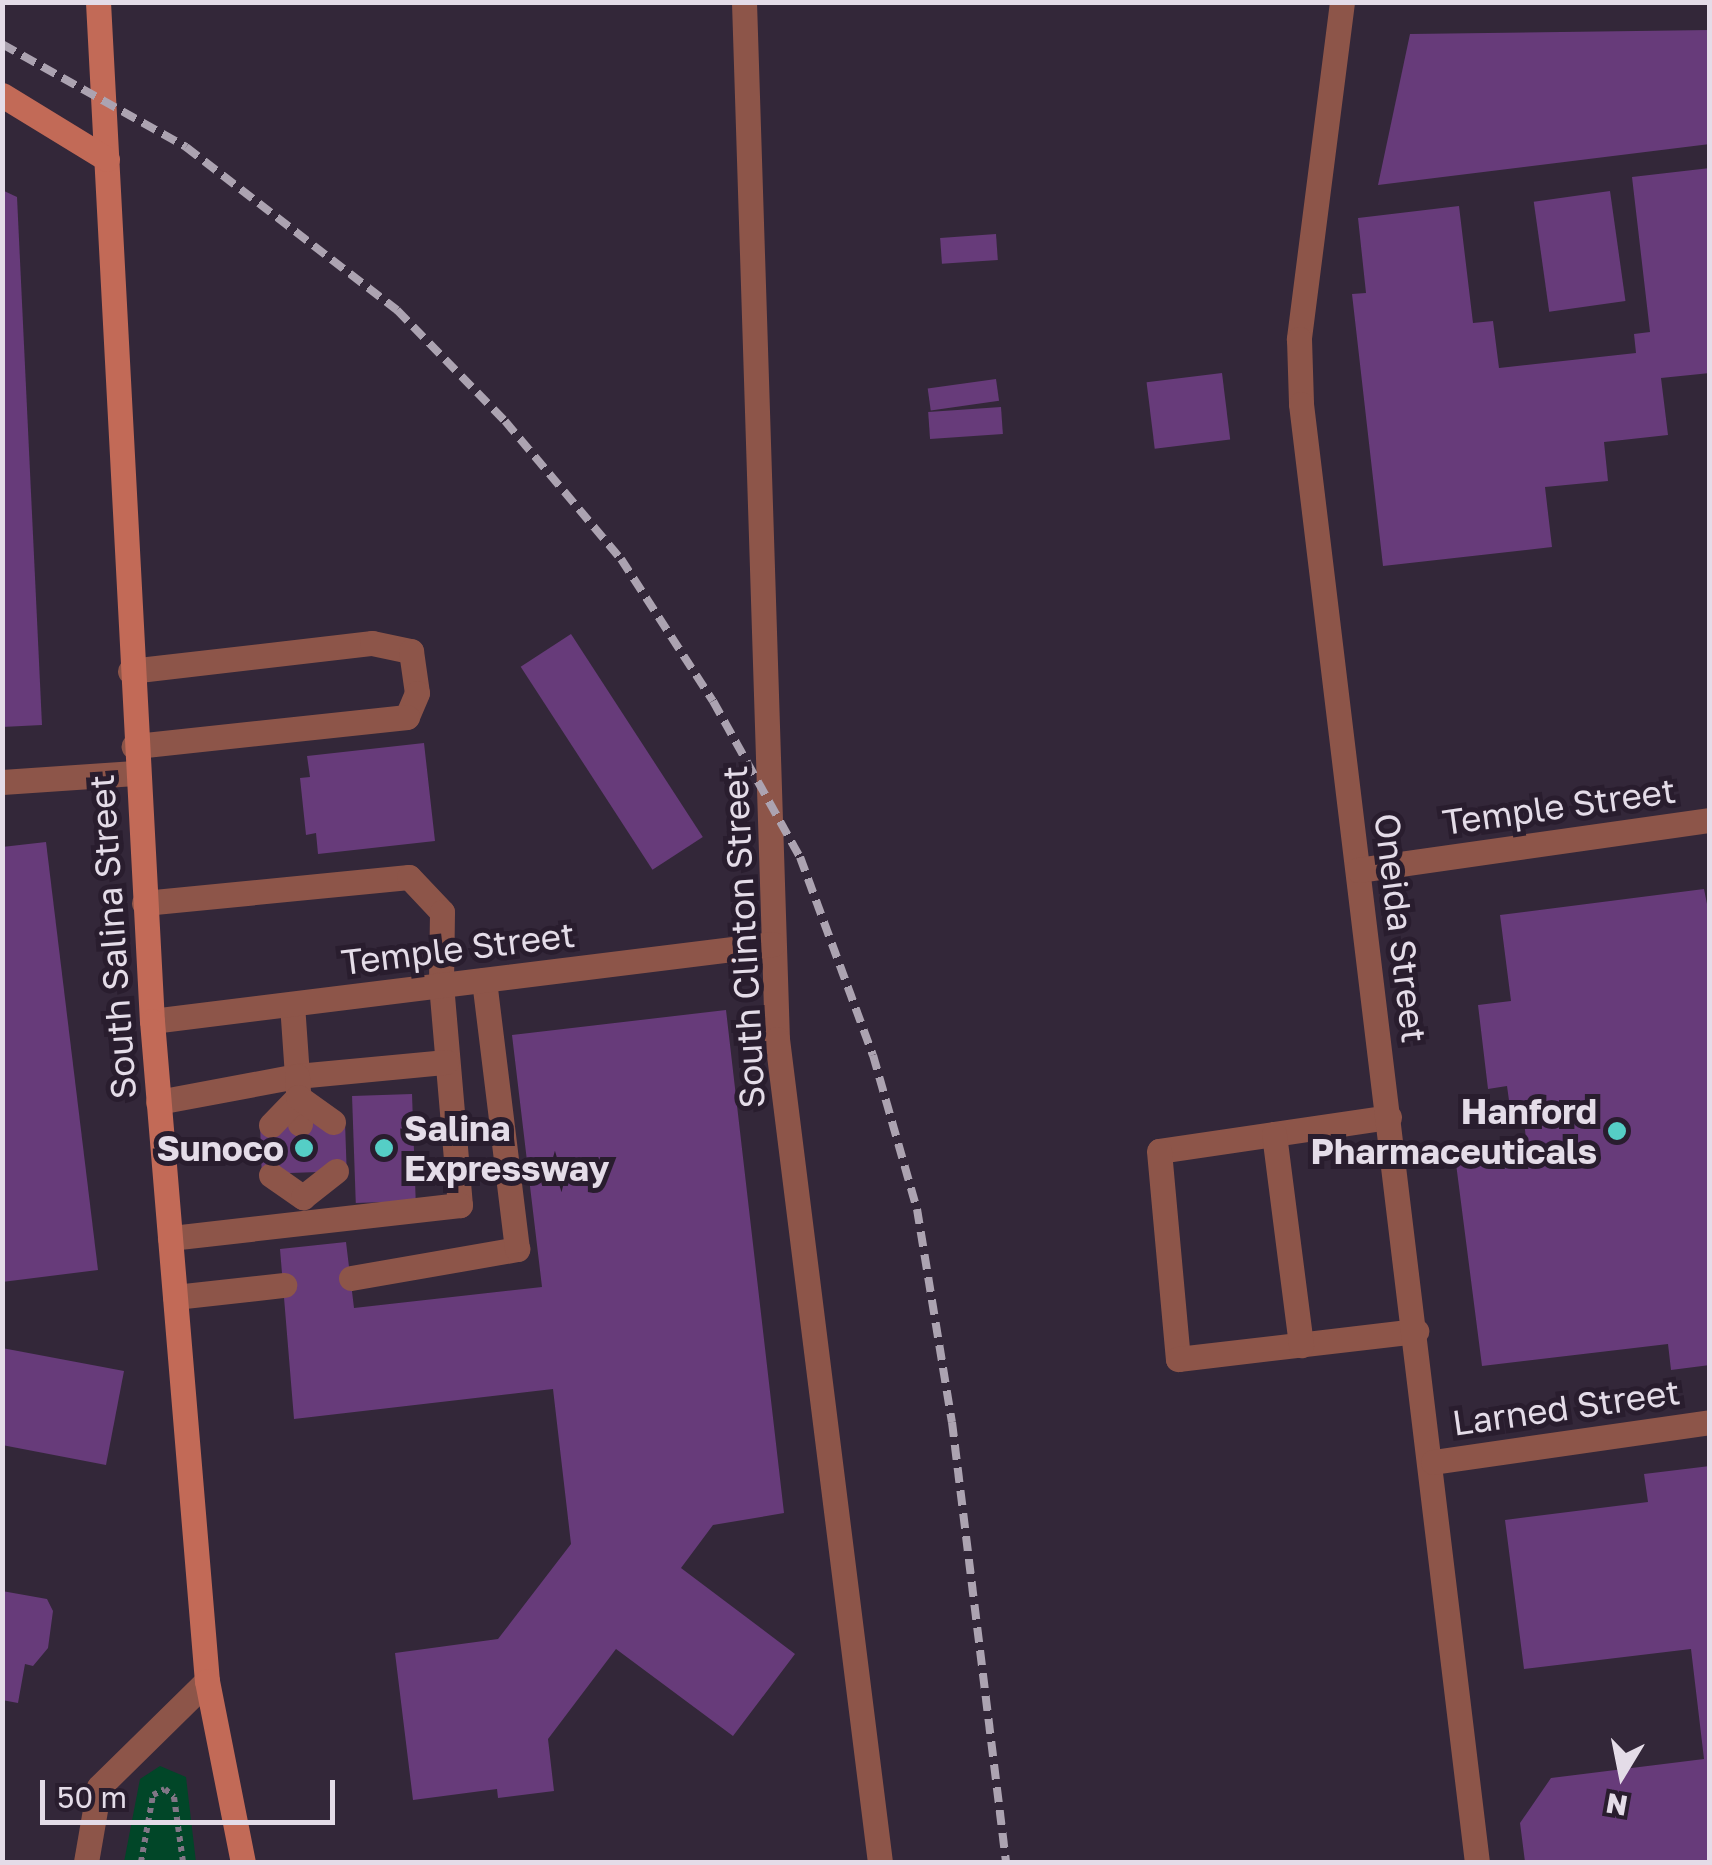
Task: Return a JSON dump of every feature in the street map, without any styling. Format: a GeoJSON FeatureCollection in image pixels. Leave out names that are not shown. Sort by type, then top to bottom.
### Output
{"type":"FeatureCollection","features":[{"type":"Feature","properties":{"kind":"main road","name":"South Salina Street"},"geometry":{"type":"LineString","coordinates":[[98,2],[135,773],[158,1102],[208,1681],[243,1862]]}},
{"type":"Feature","properties":{"kind":"main road"},"geometry":{"type":"LineString","coordinates":[[2,95],[107,159]]}},
{"type":"Feature","properties":{"kind":"street","name":"South Clinton Street"},"geometry":{"type":"LineString","coordinates":[[744,2],[776,1040],[880,1862]]}},
{"type":"Feature","properties":{"kind":"street","name":"Oneida Street"},"geometry":{"type":"LineString","coordinates":[[1342,2],[1299,339],[1358,870],[1433,1462],[1477,1862]]}},
{"type":"Feature","properties":{"kind":"street"},"geometry":{"type":"LineString","coordinates":[[130,670],[372,643],[410,651],[418,692],[407,717],[134,746]]}},
{"type":"Feature","properties":{"kind":"street"},"geometry":{"type":"LineString","coordinates":[[2,782],[135,773]]}},
{"type":"Feature","properties":{"kind":"street","name":"Temple Street"},"geometry":{"type":"LineString","coordinates":[[1358,870],[1710,820]]}},
{"type":"Feature","properties":{"kind":"street"},"geometry":{"type":"LineString","coordinates":[[144,902],[409,877],[442,912],[441,984],[460,1205],[303,1197],[170,1238]]}},
{"type":"Feature","properties":{"kind":"street","name":"Temple Street"},"geometry":{"type":"LineString","coordinates":[[152,1021],[773,944]]}},
{"type":"Feature","properties":{"kind":"street"},"geometry":{"type":"LineString","coordinates":[[351,1278],[518,1249],[484,980]]}},
{"type":"Feature","properties":{"kind":"street"},"geometry":{"type":"LineString","coordinates":[[292,1004],[300,1124]]}},
{"type":"Feature","properties":{"kind":"street"},"geometry":{"type":"LineString","coordinates":[[158,1102],[298,1086],[446,1062]]}},
{"type":"Feature","properties":{"kind":"street"},"geometry":{"type":"LineString","coordinates":[[298,1086],[333,1122]]}},
{"type":"Feature","properties":{"kind":"street"},"geometry":{"type":"LineString","coordinates":[[271,1125],[298,1086]]}},
{"type":"Feature","properties":{"kind":"street"},"geometry":{"type":"LineString","coordinates":[[1389,1117],[1158,1151],[1178,1359],[1416,1331]]}},
{"type":"Feature","properties":{"kind":"street"},"geometry":{"type":"LineString","coordinates":[[1274,1134],[1300,1345]]}},
{"type":"Feature","properties":{"kind":"street"},"geometry":{"type":"LineString","coordinates":[[303,1197],[336,1171]]}},
{"type":"Feature","properties":{"kind":"street"},"geometry":{"type":"LineString","coordinates":[[272,1174],[303,1197]]}},
{"type":"Feature","properties":{"kind":"street"},"geometry":{"type":"LineString","coordinates":[[174,1297],[284,1285]]}},
{"type":"Feature","properties":{"kind":"street","name":"Larned Street"},"geometry":{"type":"LineString","coordinates":[[1433,1462],[1710,1422]]}},
{"type":"Feature","properties":{"kind":"street"},"geometry":{"type":"LineString","coordinates":[[86,1862],[100,1787],[208,1681]]}},
{"type":"Feature","properties":{"kind":"path"},"geometry":{"type":"LineString","coordinates":[[141,1862],[153,1794],[165,1789],[174,1797],[183,1862]]}},
{"type":"Feature","properties":{"kind":"green space"},"geometry":{"type":"Polygon","coordinates":[[[160,1766],[186,1777],[196,1862],[124,1862],[140,1779],[160,1766]]]}},
{"type":"Feature","properties":{"kind":"building"},"geometry":{"type":"Polygon","coordinates":[[[1710,30],[1710,144],[1378,185],[1410,34],[1710,30]]]}},
{"type":"Feature","properties":{"kind":"building"},"geometry":{"type":"Polygon","coordinates":[[[1710,168],[1710,373],[1661,378],[1668,435],[1604,442],[1608,481],[1545,487],[1552,547],[1383,566],[1352,294],[1366,293],[1358,218],[1459,206],[1473,323],[1493,321],[1499,368],[1636,353],[1634,334],[1650,332],[1632,177],[1710,168]]]}},
{"type":"Feature","properties":{"kind":"building"},"geometry":{"type":"Polygon","coordinates":[[[2,190],[17,197],[42,725],[2,727],[2,190]]]}},
{"type":"Feature","properties":{"kind":"building"},"geometry":{"type":"Polygon","coordinates":[[[1610,191],[1625,301],[1549,312],[1534,202],[1610,191]]]}},
{"type":"Feature","properties":{"kind":"building"},"geometry":{"type":"Polygon","coordinates":[[[996,234],[998,260],[942,264],[940,238],[996,234]]]}},
{"type":"Feature","properties":{"kind":"building"},"geometry":{"type":"Polygon","coordinates":[[[1222,373],[1230,440],[1155,449],[1147,382],[1222,373]]]}},
{"type":"Feature","properties":{"kind":"building"},"geometry":{"type":"Polygon","coordinates":[[[996,379],[999,401],[931,410],[928,389],[996,379]]]}},
{"type":"Feature","properties":{"kind":"building"},"geometry":{"type":"Polygon","coordinates":[[[1001,407],[1003,434],[930,439],[928,412],[1001,407]]]}},
{"type":"Feature","properties":{"kind":"building"},"geometry":{"type":"Polygon","coordinates":[[[571,634],[703,837],[652,870],[521,667],[571,634]]]}},
{"type":"Feature","properties":{"kind":"building"},"geometry":{"type":"Polygon","coordinates":[[[424,743],[435,841],[318,854],[316,833],[306,835],[300,778],[310,777],[307,756],[424,743]]]}},
{"type":"Feature","properties":{"kind":"building"},"geometry":{"type":"Polygon","coordinates":[[[46,842],[98,1270],[2,1282],[2,847],[46,842]]]}},
{"type":"Feature","properties":{"kind":"building","name":"Hanford Pharmaceuticals"},"geometry":{"type":"Polygon","coordinates":[[[1704,889],[1710,919],[1710,1365],[1671,1370],[1668,1344],[1482,1366],[1454,1148],[1526,1139],[1524,1121],[1512,1122],[1507,1086],[1488,1089],[1478,1005],[1511,1001],[1500,915],[1704,889]]]}},
{"type":"Feature","properties":{"kind":"building"},"geometry":{"type":"Polygon","coordinates":[[[726,1010],[784,1513],[713,1525],[681,1568],[795,1654],[733,1736],[616,1649],[548,1739],[554,1791],[498,1798],[497,1789],[413,1800],[395,1653],[498,1639],[571,1544],[553,1389],[294,1419],[280,1249],[346,1242],[354,1308],[542,1287],[512,1035],[726,1010]]]}},
{"type":"Feature","properties":{"kind":"building","name":"Salina Expressway"},"geometry":{"type":"Polygon","coordinates":[[[412,1094],[416,1201],[356,1203],[352,1096],[412,1094]]]}},
{"type":"Feature","properties":{"kind":"building"},"geometry":{"type":"Polygon","coordinates":[[[345,1122],[347,1171],[262,1174],[260,1125],[345,1122]]]}},
{"type":"Feature","properties":{"kind":"building"},"geometry":{"type":"Polygon","coordinates":[[[2,1348],[124,1371],[106,1465],[2,1445],[2,1348]]]}},
{"type":"Feature","properties":{"kind":"building"},"geometry":{"type":"Polygon","coordinates":[[[1710,1466],[1710,1862],[1525,1862],[1520,1823],[1551,1778],[1704,1759],[1691,1649],[1524,1669],[1505,1520],[1648,1502],[1644,1474],[1710,1466]]]}},
{"type":"Feature","properties":{"kind":"building"},"geometry":{"type":"Polygon","coordinates":[[[2,1591],[47,1599],[53,1611],[48,1648],[33,1666],[25,1664],[18,1703],[2,1700],[2,1591]]]}},
{"type":"Feature","properties":{"kind":"railway"},"geometry":{"type":"LineString","coordinates":[[2,44],[186,147],[397,310],[505,421],[621,559],[713,701],[800,857],[873,1055],[917,1209],[952,1422],[1006,1862]]}},
{"type":"Feature","properties":{"kind":"place","name":"Hanford Pharmaceuticals"},"geometry":{"type":"Point","coordinates":[1617,1131]}},
{"type":"Feature","properties":{"kind":"place","name":"Sunoco"},"geometry":{"type":"Point","coordinates":[304,1148]}},
{"type":"Feature","properties":{"kind":"place","name":"Salina Expressway"},"geometry":{"type":"Point","coordinates":[384,1148]}}]}
